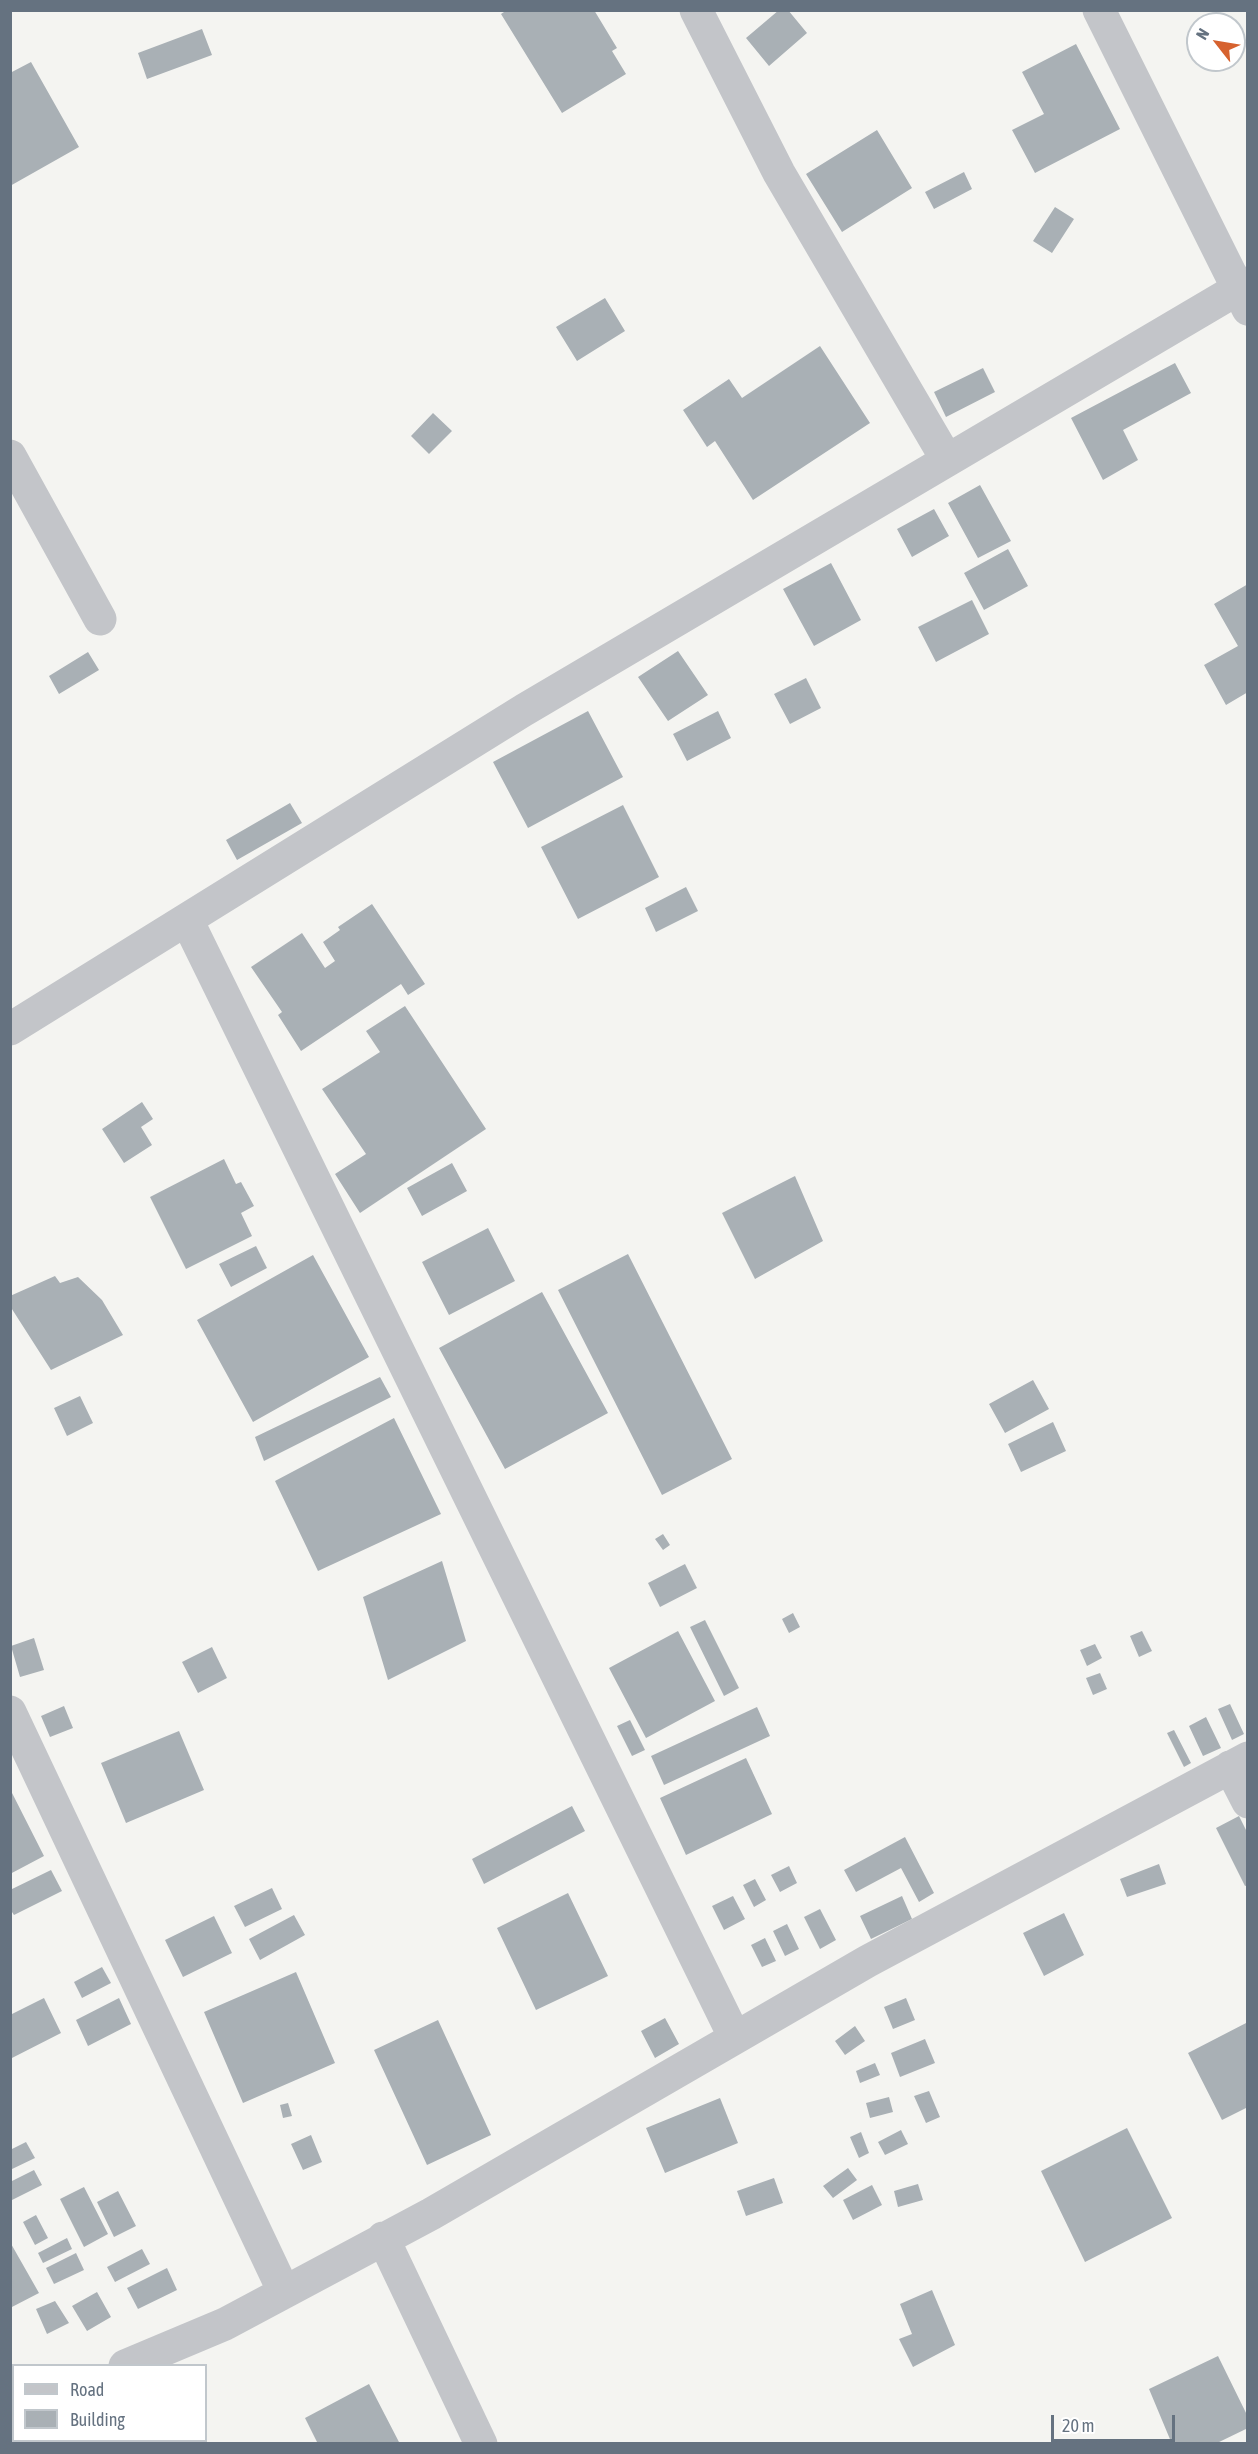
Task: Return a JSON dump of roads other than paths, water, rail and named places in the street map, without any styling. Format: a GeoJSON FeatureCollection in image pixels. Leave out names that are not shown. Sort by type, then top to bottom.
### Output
{"type":"FeatureCollection","features":[{"type":"Feature","properties":{"kind":"street"},"geometry":{"type":"LineString","coordinates":[[696,10],[779,173],[947,460]]}},
{"type":"Feature","properties":{"kind":"street"},"geometry":{"type":"LineString","coordinates":[[10,1029],[524,710],[947,460],[1244,293],[1099,10]]}},
{"type":"Feature","properties":{"kind":"street"},"geometry":{"type":"LineString","coordinates":[[10,456],[100,619]]}},
{"type":"Feature","properties":{"kind":"street"},"geometry":{"type":"LineString","coordinates":[[188,920],[735,2038]]}},
{"type":"Feature","properties":{"kind":"street"},"geometry":{"type":"LineString","coordinates":[[10,1712],[284,2292]]}},
{"type":"Feature","properties":{"kind":"street"},"geometry":{"type":"LineString","coordinates":[[130,2364],[225,2324],[382,2238],[431,2214],[868,1960],[1239,1763],[1248,1802]]}},
{"type":"Feature","properties":{"kind":"street"},"geometry":{"type":"LineString","coordinates":[[382,2238],[481,2444]]}}]}
